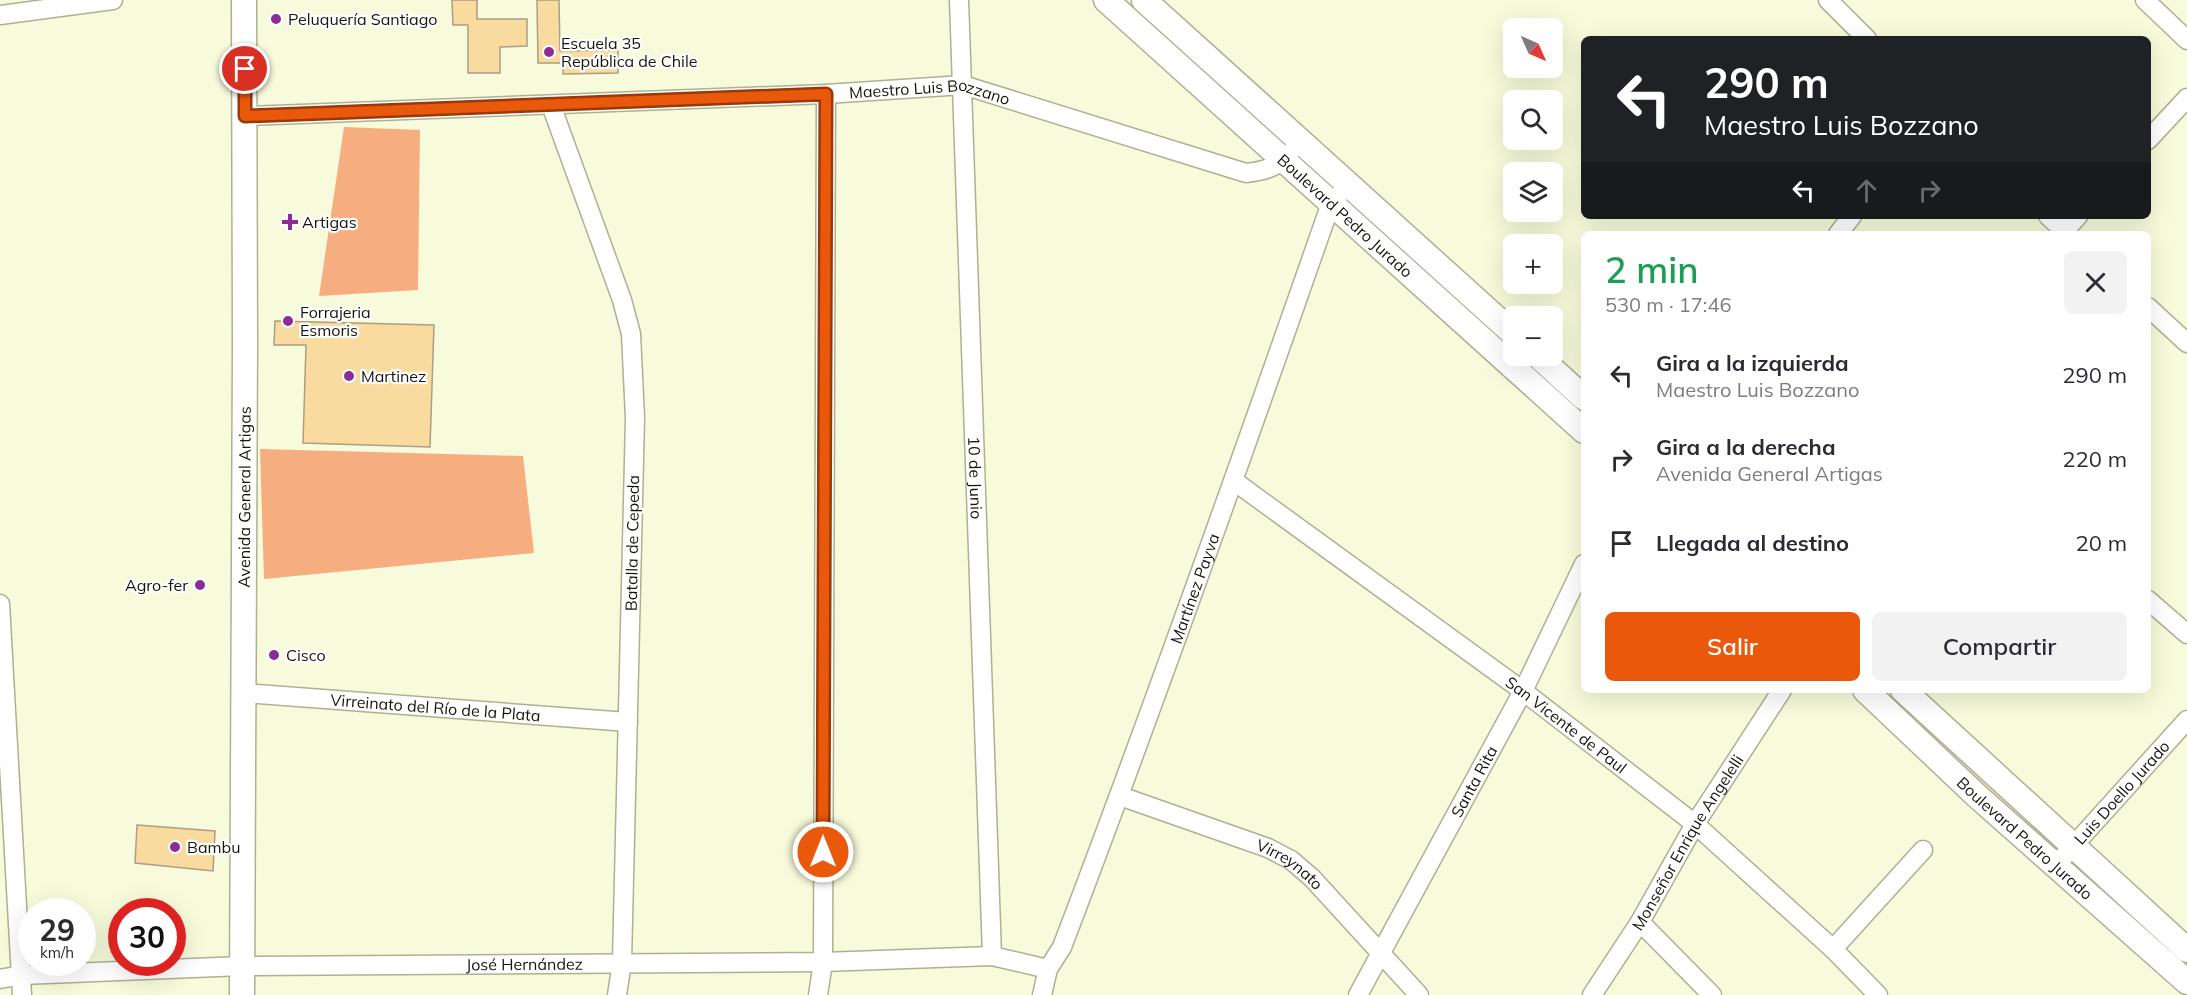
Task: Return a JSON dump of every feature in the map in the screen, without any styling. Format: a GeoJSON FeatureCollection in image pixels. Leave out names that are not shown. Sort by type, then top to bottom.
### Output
{"type":"FeatureCollection","features":[{"type":"Feature","properties":{"kind":"main road","name":"Avenida General Artigas"},"geometry":{"type":"LineString","coordinates":[[242,995],[244,0]]}},
{"type":"Feature","properties":{"kind":"main road","name":"Boulevard Pedro Jurado"},"geometry":{"type":"LineString","coordinates":[[1106,0],[1581,428]]}},
{"type":"Feature","properties":{"kind":"main road","name":"Boulevard Pedro Jurado"},"geometry":{"type":"LineString","coordinates":[[1144,0],[1301,139],[1503,324]]}},
{"type":"Feature","properties":{"kind":"main road"},"geometry":{"type":"LineString","coordinates":[[1549,366],[1581,395]]}},
{"type":"Feature","properties":{"kind":"main road"},"geometry":{"type":"LineString","coordinates":[[1545,397],[1563,378]]}},
{"type":"Feature","properties":{"kind":"main road","name":"Boulevard Pedro Jurado"},"geometry":{"type":"LineString","coordinates":[[1868,693],[1977,796],[2187,982]]}},
{"type":"Feature","properties":{"kind":"main road","name":"Boulevard Pedro Jurado"},"geometry":{"type":"LineString","coordinates":[[1906,693],[2187,950]]}},
{"type":"Feature","properties":{"kind":"street"},"geometry":{"type":"LineString","coordinates":[[0,15],[113,0]]}},
{"type":"Feature","properties":{"kind":"street","name":"10 de Junio"},"geometry":{"type":"LineString","coordinates":[[959,0],[992,956]]}},
{"type":"Feature","properties":{"kind":"street"},"geometry":{"type":"LineString","coordinates":[[1828,0],[1864,36]]}},
{"type":"Feature","properties":{"kind":"street"},"geometry":{"type":"LineString","coordinates":[[2145,0],[2187,40]]}},
{"type":"Feature","properties":{"kind":"street","name":"Maestro Luis Bozzano"},"geometry":{"type":"LineString","coordinates":[[245,116],[826,94],[963,85],[1246,173],[1264,171],[1284,160],[1301,139]]}},
{"type":"Feature","properties":{"kind":"street"},"geometry":{"type":"LineString","coordinates":[[818,995],[823,962],[826,94]]}},
{"type":"Feature","properties":{"kind":"street"},"geometry":{"type":"LineString","coordinates":[[2151,137],[2187,98]]}},
{"type":"Feature","properties":{"kind":"street","name":"Batalla de Cepeda"},"geometry":{"type":"LineString","coordinates":[[552,105],[622,300],[631,334],[635,418],[622,962],[617,995]]}},
{"type":"Feature","properties":{"kind":"street","name":"Martínez Payva"},"geometry":{"type":"LineString","coordinates":[[1042,995],[1048,969],[1062,947],[1120,796],[1234,481],[1331,203],[1350,184]]}},
{"type":"Feature","properties":{"kind":"street"},"geometry":{"type":"LineString","coordinates":[[1840,231],[1850,219]]}},
{"type":"Feature","properties":{"kind":"street"},"geometry":{"type":"LineString","coordinates":[[2052,219],[2065,231]]}},
{"type":"Feature","properties":{"kind":"street"},"geometry":{"type":"LineString","coordinates":[[2151,314],[2187,343]]}},
{"type":"Feature","properties":{"kind":"street","name":"San Vicente de Paul"},"geometry":{"type":"LineString","coordinates":[[1234,481],[1523,691],[1695,824],[1833,949],[1878,995]]}},
{"type":"Feature","properties":{"kind":"street","name":"Santa Rita"},"geometry":{"type":"LineString","coordinates":[[1358,995],[1523,691],[1581,570]]}},
{"type":"Feature","properties":{"kind":"street"},"geometry":{"type":"LineString","coordinates":[[2151,603],[2187,634]]}},
{"type":"Feature","properties":{"kind":"street"},"geometry":{"type":"LineString","coordinates":[[0,604],[18,908]]}},
{"type":"Feature","properties":{"kind":"street","name":"Virreinato del Río de la Plata"},"geometry":{"type":"LineString","coordinates":[[244,693],[628,722]]}},
{"type":"Feature","properties":{"kind":"street","name":"Monseñor Enrique Angelelli"},"geometry":{"type":"LineString","coordinates":[[1592,995],[1640,922],[1695,824],[1780,693]]}},
{"type":"Feature","properties":{"kind":"street","name":"Luis Doello Jurado"},"geometry":{"type":"LineString","coordinates":[[2056,865],[2187,720]]}},
{"type":"Feature","properties":{"kind":"street","name":"Virreynato"},"geometry":{"type":"LineString","coordinates":[[1120,796],[1268,848],[1291,860],[1312,878],[1419,995]]}},
{"type":"Feature","properties":{"kind":"street"},"geometry":{"type":"LineString","coordinates":[[1833,949],[1923,850]]}},
{"type":"Feature","properties":{"kind":"street"},"geometry":{"type":"LineString","coordinates":[[1640,922],[1712,995]]}},
{"type":"Feature","properties":{"kind":"street","name":"José Hernández"},"geometry":{"type":"LineString","coordinates":[[96,972],[242,966],[823,962],[992,956],[1048,969]]}},
{"type":"Feature","properties":{"kind":"street","name":"José Hernández"},"geometry":{"type":"LineString","coordinates":[[0,979],[18,976]]}},
{"type":"Feature","properties":{"kind":"street"},"geometry":{"type":"LineString","coordinates":[[22,976],[22,995]]}},
{"type":"Feature","properties":{"kind":"shaded area"},"geometry":{"type":"Polygon","coordinates":[[[1120,0],[1127,0],[1252,112],[1249,116],[1120,0]]]}},
{"type":"Feature","properties":{"kind":"shaded area"},"geometry":{"type":"Polygon","coordinates":[[[344,127],[420,130],[418,290],[319,296],[344,127]]]}},
{"type":"Feature","properties":{"kind":"shaded area"},"geometry":{"type":"Polygon","coordinates":[[[1373,221],[1503,341],[1503,347],[1370,225],[1373,221]]]}},
{"type":"Feature","properties":{"kind":"shaded area"},"geometry":{"type":"Polygon","coordinates":[[[1524,366],[1531,366],[1543,377],[1540,381],[1524,366]]]}},
{"type":"Feature","properties":{"kind":"shaded area"},"geometry":{"type":"Polygon","coordinates":[[[260,449],[523,456],[534,553],[264,579],[260,449]]]}},
{"type":"Feature","properties":{"kind":"shaded area"},"geometry":{"type":"Polygon","coordinates":[[[1885,693],[1892,693],[2051,841],[2048,845],[1885,693]]]}},
{"type":"Feature","properties":{"kind":"building"},"geometry":{"type":"Polygon","coordinates":[[[452,0],[477,0],[477,19],[527,19],[527,46],[500,47],[500,73],[468,73],[468,25],[453,25],[452,0]]]}},
{"type":"Feature","properties":{"kind":"building"},"geometry":{"type":"Polygon","coordinates":[[[537,0],[559,0],[560,51],[618,50],[618,73],[563,74],[563,63],[538,63],[537,0]]]}},
{"type":"Feature","properties":{"kind":"building"},"geometry":{"type":"Polygon","coordinates":[[[275,321],[434,325],[430,447],[303,443],[306,345],[274,345],[275,321]]]}},
{"type":"Feature","properties":{"kind":"building","name":"Bambu"},"geometry":{"type":"Polygon","coordinates":[[[137,825],[215,831],[213,871],[135,863],[137,825]]]}},
{"type":"Feature","properties":{"kind":"place","name":"Peluquería Santiago"},"geometry":{"type":"Point","coordinates":[276,19]}},
{"type":"Feature","properties":{"kind":"place","name":"Escuela 35 República de Chile"},"geometry":{"type":"Point","coordinates":[549,52]}},
{"type":"Feature","properties":{"kind":"place","name":"Artigas"},"geometry":{"type":"Point","coordinates":[290,222]}},
{"type":"Feature","properties":{"kind":"place","name":"Forrajeria Esmoris"},"geometry":{"type":"Point","coordinates":[288,321]}},
{"type":"Feature","properties":{"kind":"place","name":"Martinez"},"geometry":{"type":"Point","coordinates":[349,376]}},
{"type":"Feature","properties":{"kind":"place","name":"Agro-fer"},"geometry":{"type":"Point","coordinates":[200,585]}},
{"type":"Feature","properties":{"kind":"place","name":"Cisco"},"geometry":{"type":"Point","coordinates":[274,655]}},
{"type":"Feature","properties":{"kind":"place","name":"Bambu"},"geometry":{"type":"Point","coordinates":[175,847]}},
{"type":"Feature","properties":{"kind":"route"},"geometry":{"type":"LineString","coordinates":[[245,69],[245,116],[826,94],[823,852]]}}]}
